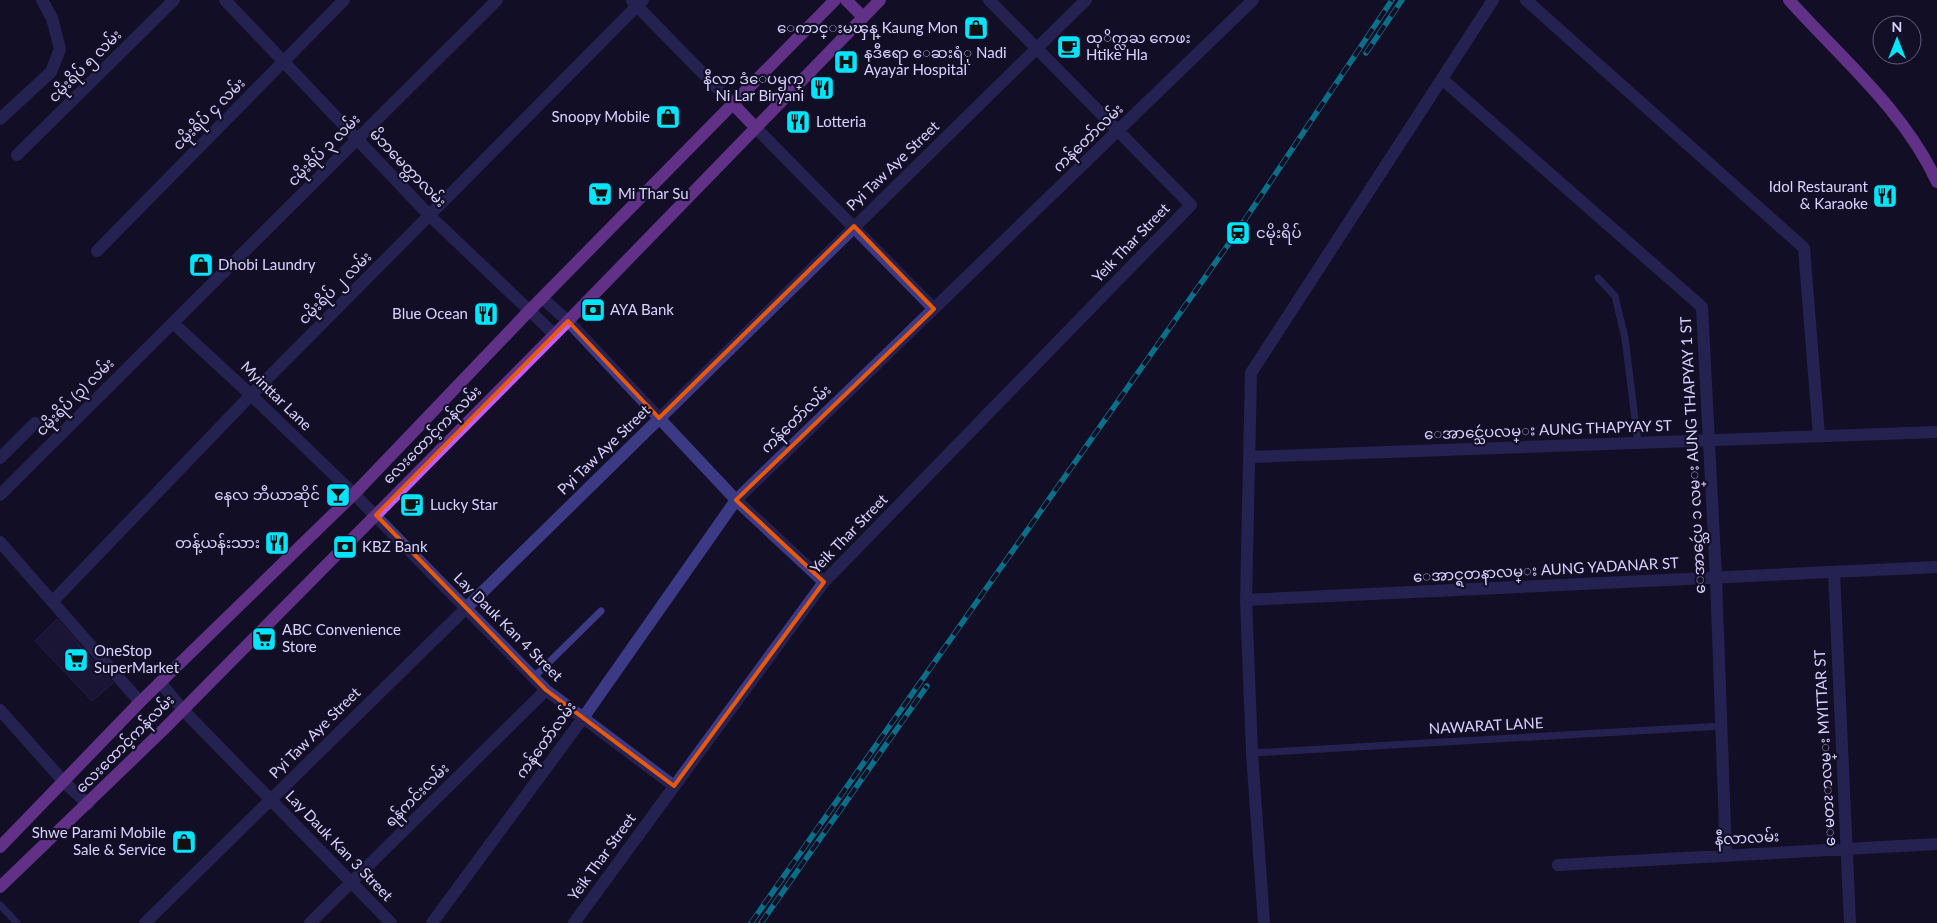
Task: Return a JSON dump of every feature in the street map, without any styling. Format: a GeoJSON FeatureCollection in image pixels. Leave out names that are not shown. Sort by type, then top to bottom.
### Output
{"type":"FeatureCollection","features":[{"type":"Feature","properties":{"kind":"main road","name":"လေးထောင့်ကန်လမ်း"},"geometry":{"type":"LineString","coordinates":[[0,847],[160,682],[354,494],[529,311],[835,0]]}},
{"type":"Feature","properties":{"kind":"main road"},"geometry":{"type":"LineString","coordinates":[[846,0],[863,17]]}},
{"type":"Feature","properties":{"kind":"main road","name":"လေးထောင့်ကန်လမ်း"},"geometry":{"type":"LineString","coordinates":[[0,887],[88,804],[183,710],[568,321],[880,0]]}},
{"type":"Feature","properties":{"kind":"main road"},"geometry":{"type":"LineString","coordinates":[[1789,0],[1892,109],[1926,159],[1937,182]]}},
{"type":"Feature","properties":{"kind":"main road"},"geometry":{"type":"LineString","coordinates":[[732,103],[756,127]]}},
{"type":"Feature","properties":{"kind":"street"},"geometry":{"type":"LineString","coordinates":[[0,119],[51,72],[60,49],[52,18],[42,0]]}},
{"type":"Feature","properties":{"kind":"street","name":"ငမိုးရိပ် ၅ လမ်း"},"geometry":{"type":"LineString","coordinates":[[18,155],[174,0]]}},
{"type":"Feature","properties":{"kind":"street","name":"မိဘမေတ္တာလမ်း"},"geometry":{"type":"LineString","coordinates":[[225,0],[430,216],[554,334]]}},
{"type":"Feature","properties":{"kind":"street","name":"ငမိုးရိပ် ၄ လမ်း"},"geometry":{"type":"LineString","coordinates":[[97,251],[344,0]]}},
{"type":"Feature","properties":{"kind":"street","name":"ငမိုးရိပ် ၃ လမ်း"},"geometry":{"type":"LineString","coordinates":[[174,323],[497,0]]}},
{"type":"Feature","properties":{"kind":"street"},"geometry":{"type":"LineString","coordinates":[[989,0],[1119,131]]}},
{"type":"Feature","properties":{"kind":"street","name":"Pyi Taw Aye Street"},"geometry":{"type":"LineString","coordinates":[[145,923],[1086,0]]}},
{"type":"Feature","properties":{"kind":"street","name":"ကန်တော်လမ်း"},"geometry":{"type":"LineString","coordinates":[[432,923],[583,718],[736,500],[1253,0]]}},
{"type":"Feature","properties":{"kind":"street"},"geometry":{"type":"LineString","coordinates":[[1264,923],[1252,753],[1246,600],[1251,373],[1493,0]]}},
{"type":"Feature","properties":{"kind":"street"},"geometry":{"type":"LineString","coordinates":[[1526,0],[1804,248],[1820,436]]}},
{"type":"Feature","properties":{"kind":"street"},"geometry":{"type":"LineString","coordinates":[[637,2],[732,103]]}},
{"type":"Feature","properties":{"kind":"street","name":"ငမိုးရိပ် ၂ လမ်း"},"geometry":{"type":"LineString","coordinates":[[53,601],[251,395],[430,216],[637,2]]}},
{"type":"Feature","properties":{"kind":"street","name":"ေအာင္သေဴပ ၁ လမ္း AUNG THAPYAY 1 ST"},"geometry":{"type":"LineString","coordinates":[[1442,79],[1702,307],[1716,578],[1726,856]]}},
{"type":"Feature","properties":{"kind":"street"},"geometry":{"type":"LineString","coordinates":[[756,127],[934,309]]}},
{"type":"Feature","properties":{"kind":"street","name":"Yeik Thar Street"},"geometry":{"type":"LineString","coordinates":[[574,923],[824,582],[1191,205],[1119,131]]}},
{"type":"Feature","properties":{"kind":"street"},"geometry":{"type":"LineString","coordinates":[[542,298],[568,321],[736,500],[824,582]]}},
{"type":"Feature","properties":{"kind":"street","name":"Myinttar Lane"},"geometry":{"type":"LineString","coordinates":[[174,323],[376,515]]}},
{"type":"Feature","properties":{"kind":"street","name":"ငမိုးရိပ် (၃) လမ်း"},"geometry":{"type":"LineString","coordinates":[[0,495],[174,323]]}},
{"type":"Feature","properties":{"kind":"street"},"geometry":{"type":"LineString","coordinates":[[0,458],[35,423]]}},
{"type":"Feature","properties":{"kind":"street","name":"ေအာင္သေဴပလမ္း AUNG THAPYAY ST"},"geometry":{"type":"LineString","coordinates":[[1249,457],[1937,432]]}},
{"type":"Feature","properties":{"kind":"street","name":"Lay Dauk Kan 4 Street"},"geometry":{"type":"LineString","coordinates":[[376,515],[546,690],[674,786]]}},
{"type":"Feature","properties":{"kind":"street"},"geometry":{"type":"LineString","coordinates":[[0,542],[140,702]]}},
{"type":"Feature","properties":{"kind":"street","name":"ေအာင္ရတနာလမ္း AUNG YADANAR ST"},"geometry":{"type":"LineString","coordinates":[[1246,600],[1937,568]]}},
{"type":"Feature","properties":{"kind":"street","name":"ေမတၩာလမ္း MYITTAR ST"},"geometry":{"type":"LineString","coordinates":[[1834,572],[1850,923]]}},
{"type":"Feature","properties":{"kind":"street","name":"Lay Dauk Kan 3 Street"},"geometry":{"type":"LineString","coordinates":[[160,682],[183,710],[391,923]]}},
{"type":"Feature","properties":{"kind":"street","name":"ရန်ကင်းလမ်း"},"geometry":{"type":"LineString","coordinates":[[310,923],[546,690]]}},
{"type":"Feature","properties":{"kind":"street"},"geometry":{"type":"LineString","coordinates":[[0,710],[64,782],[88,804]]}},
{"type":"Feature","properties":{"kind":"street","name":"နီလာလမ်း"},"geometry":{"type":"LineString","coordinates":[[1558,865],[1937,844]]}},
{"type":"Feature","properties":{"kind":"lane"},"geometry":{"type":"LineString","coordinates":[[1598,278],[1615,296],[1625,338],[1638,443]]}},
{"type":"Feature","properties":{"kind":"lane"},"geometry":{"type":"LineString","coordinates":[[534,677],[601,611]]}},
{"type":"Feature","properties":{"kind":"lane","name":"NAWARAT LANE"},"geometry":{"type":"LineString","coordinates":[[1252,753],[1722,726]]}},
{"type":"Feature","properties":{"kind":"lane"},"geometry":{"type":"LineString","coordinates":[[0,905],[17,923]]}},
{"type":"Feature","properties":{"kind":"highlighted area"},"geometry":{"type":"Polygon","coordinates":[[[854,226],[934,309],[736,500],[824,582],[674,786],[546,690],[376,515],[568,321],[659,418],[854,226]]]}},
{"type":"Feature","properties":{"kind":"building","name":"OneStop SuperMarket"},"geometry":{"type":"Polygon","coordinates":[[[57,619],[113,683],[92,701],[35,641],[57,619]]]}},
{"type":"Feature","properties":{"kind":"railway"},"geometry":{"type":"LineString","coordinates":[[751,923],[1232,239],[1392,0]]}},
{"type":"Feature","properties":{"kind":"railway"},"geometry":{"type":"LineString","coordinates":[[1366,53],[1402,0]]}},
{"type":"Feature","properties":{"kind":"railway"},"geometry":{"type":"LineString","coordinates":[[761,923],[927,686]]}},
{"type":"Feature","properties":{"kind":"place","name":"ေကာင္းမၾန္ Kaung Mon"},"geometry":{"type":"Point","coordinates":[976,28]}},
{"type":"Feature","properties":{"kind":"place","name":"ထုိက္လႀ ကေဖး Htike Hla"},"geometry":{"type":"Point","coordinates":[1069,47]}},
{"type":"Feature","properties":{"kind":"place","name":"နဒီဧရာ ေဆးရံု Nadi Ayayar Hospital"},"geometry":{"type":"Point","coordinates":[846,62]}},
{"type":"Feature","properties":{"kind":"place","name":"နီလာ ဒံေပၝက္ Ni Lar Biryani"},"geometry":{"type":"Point","coordinates":[822,88]}},
{"type":"Feature","properties":{"kind":"place","name":"Snoopy Mobile"},"geometry":{"type":"Point","coordinates":[668,117]}},
{"type":"Feature","properties":{"kind":"place","name":"Lotteria"},"geometry":{"type":"Point","coordinates":[798,122]}},
{"type":"Feature","properties":{"kind":"place","name":"Mi Thar Su"},"geometry":{"type":"Point","coordinates":[600,194]}},
{"type":"Feature","properties":{"kind":"place","name":"Idol Restaurant & Karaoke"},"geometry":{"type":"Point","coordinates":[1885,196]}},
{"type":"Feature","properties":{"kind":"place","name":"ငမိုးရိပ်"},"geometry":{"type":"Point","coordinates":[1238,233]}},
{"type":"Feature","properties":{"kind":"place","name":"Dhobi Laundry"},"geometry":{"type":"Point","coordinates":[201,265]}},
{"type":"Feature","properties":{"kind":"place","name":"AYA Bank"},"geometry":{"type":"Point","coordinates":[593,310]}},
{"type":"Feature","properties":{"kind":"place","name":"Blue Ocean"},"geometry":{"type":"Point","coordinates":[486,314]}},
{"type":"Feature","properties":{"kind":"place","name":"နေလ ဘီယာဆိုင်"},"geometry":{"type":"Point","coordinates":[338,495]}},
{"type":"Feature","properties":{"kind":"place","name":"Lucky Star"},"geometry":{"type":"Point","coordinates":[412,505]}},
{"type":"Feature","properties":{"kind":"place","name":"တန့်ယန်းသား"},"geometry":{"type":"Point","coordinates":[277,543]}},
{"type":"Feature","properties":{"kind":"place","name":"KBZ Bank"},"geometry":{"type":"Point","coordinates":[345,547]}},
{"type":"Feature","properties":{"kind":"place","name":"ABC Convenience Store"},"geometry":{"type":"Point","coordinates":[264,639]}},
{"type":"Feature","properties":{"kind":"place","name":"OneStop SuperMarket"},"geometry":{"type":"Point","coordinates":[76,660]}},
{"type":"Feature","properties":{"kind":"place","name":"Shwe Parami Mobile Sale & Service"},"geometry":{"type":"Point","coordinates":[184,842]}}]}
